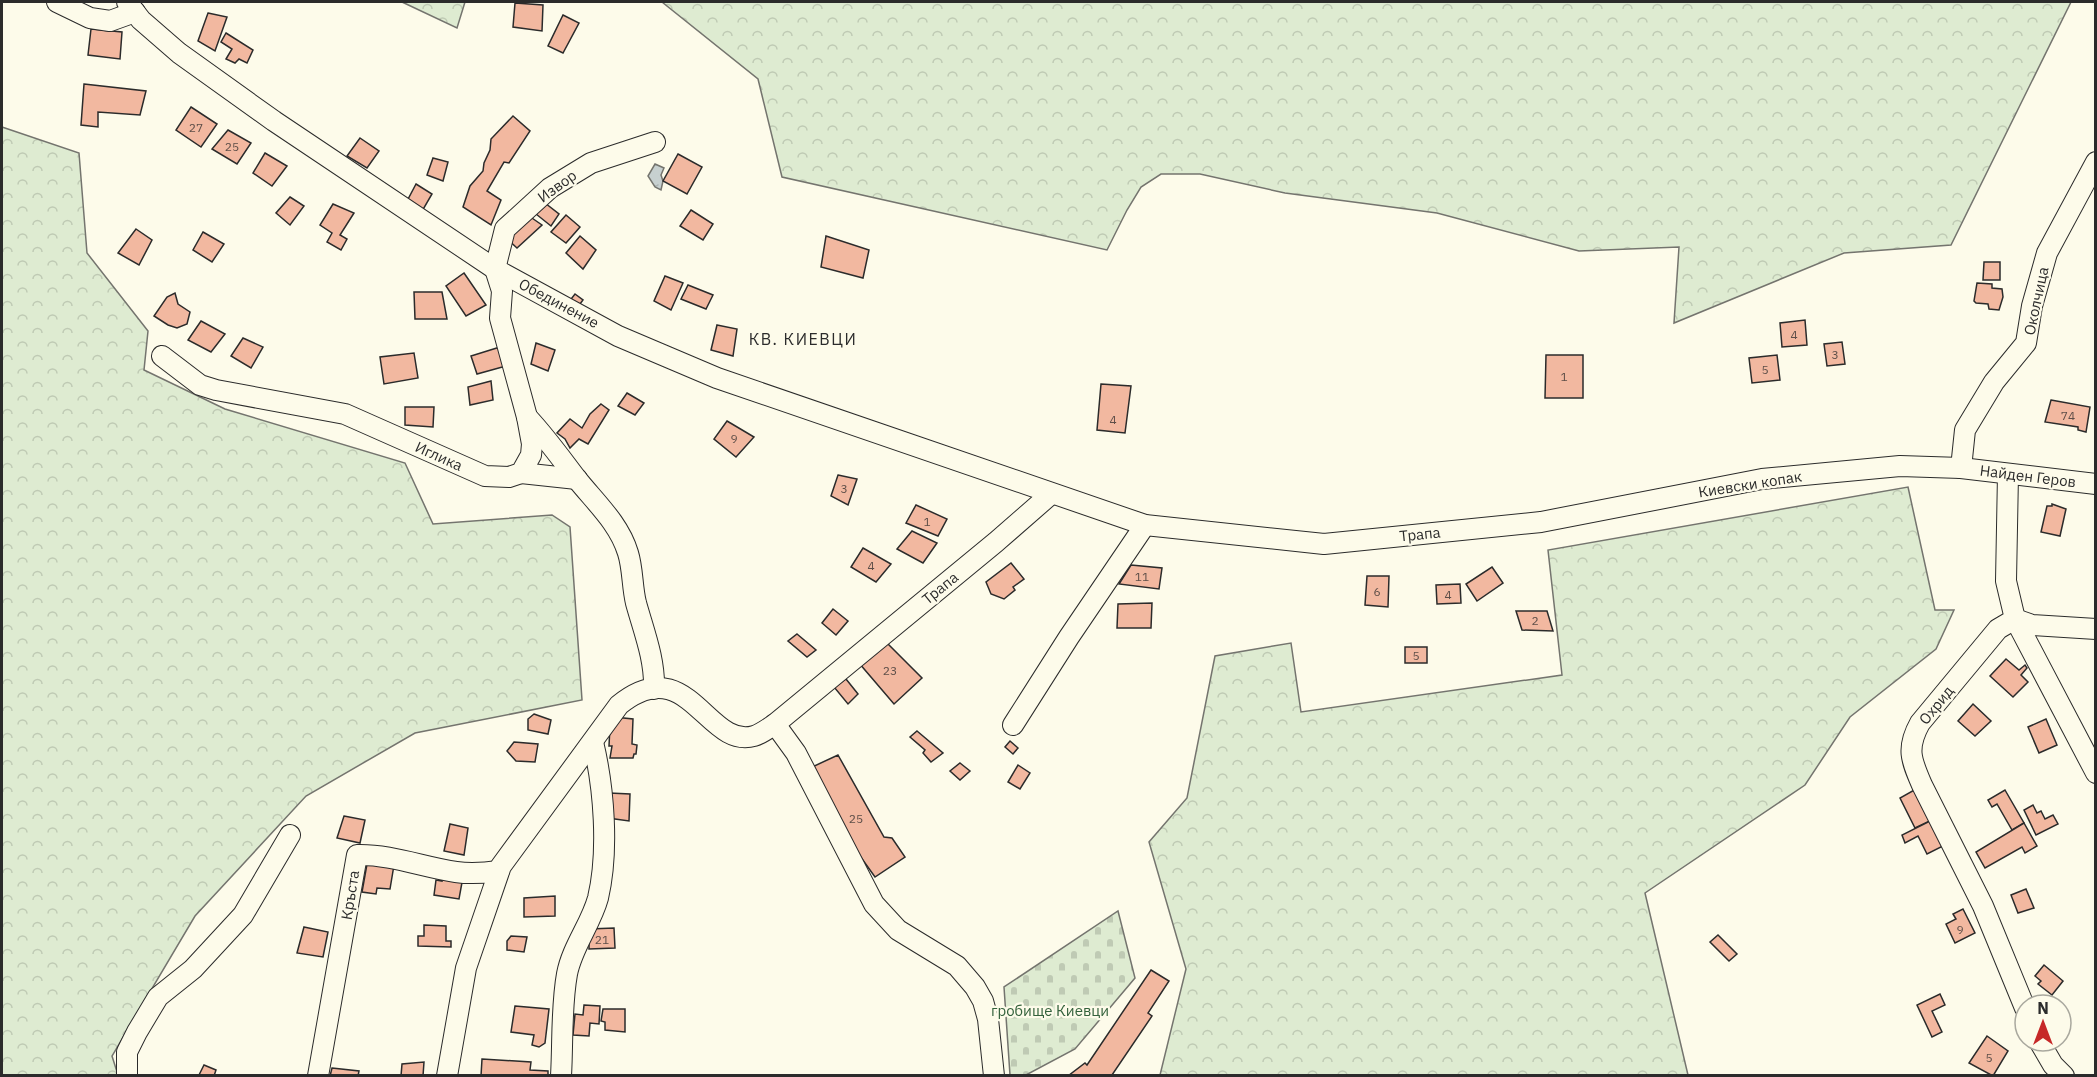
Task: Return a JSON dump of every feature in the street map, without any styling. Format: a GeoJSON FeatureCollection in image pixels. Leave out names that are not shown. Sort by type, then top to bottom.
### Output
{"type":"FeatureCollection","features":[{"type":"Feature","properties":{"kind":"street"},"geometry":{"type":"LineString","coordinates":[[57,2],[90,18],[110,21],[131,7]]}},
{"type":"Feature","properties":{"kind":"street","name":"Обединение"},"geometry":{"type":"LineString","coordinates":[[131,7],[141,20],[179,53],[495,269],[618,336],[717,378],[878,432],[1051,494]]}},
{"type":"Feature","properties":{"kind":"street","name":"Извор"},"geometry":{"type":"LineString","coordinates":[[495,269],[505,229],[550,188],[591,163],[656,142]]}},
{"type":"Feature","properties":{"kind":"street","name":"Околчица"},"geometry":{"type":"LineString","coordinates":[[1961,468],[1965,430],[1994,382],[2026,343],[2032,306],[2047,253],[2096,162]]}},
{"type":"Feature","properties":{"kind":"street"},"geometry":{"type":"LineString","coordinates":[[495,269],[502,291],[500,318],[531,434],[531,455],[520,473]]}},
{"type":"Feature","properties":{"kind":"street","name":"Иглика"},"geometry":{"type":"LineString","coordinates":[[162,356],[200,385],[345,414],[484,476],[508,477],[520,473],[577,479]]}},
{"type":"Feature","properties":{"kind":"street"},"geometry":{"type":"LineString","coordinates":[[527,417],[544,434],[619,533],[628,554],[635,600],[655,671],[654,688]]}},
{"type":"Feature","properties":{"kind":"street","name":"Киевски копак"},"geometry":{"type":"LineString","coordinates":[[1541,522],[1762,479],[1900,466],[1961,468]]}},
{"type":"Feature","properties":{"kind":"street","name":"Найден Геров"},"geometry":{"type":"LineString","coordinates":[[1961,468],[2096,484]]}},
{"type":"Feature","properties":{"kind":"street"},"geometry":{"type":"LineString","coordinates":[[2007,474],[2006,581],[2015,619],[2096,773]]}},
{"type":"Feature","properties":{"kind":"street","name":"Трапа"},"geometry":{"type":"LineString","coordinates":[[775,724],[1051,494],[1145,525],[1324,544],[1541,522]]}},
{"type":"Feature","properties":{"kind":"street"},"geometry":{"type":"LineString","coordinates":[[1013,725],[1145,525]]}},
{"type":"Feature","properties":{"kind":"street"},"geometry":{"type":"LineString","coordinates":[[2015,619],[2032,625],[2096,629]]}},
{"type":"Feature","properties":{"kind":"street","name":"Охрид"},"geometry":{"type":"LineString","coordinates":[[2015,619],[1998,629],[1920,723],[1911,738],[1910,752],[1922,785],[1983,906],[2019,993]]}},
{"type":"Feature","properties":{"kind":"street"},"geometry":{"type":"LineString","coordinates":[[447,1076],[466,968],[499,872],[507,857],[619,705],[633,694],[654,688],[674,691],[691,700],[729,735],[753,736],[775,724],[796,753],[874,904],[898,930],[957,966],[975,987],[983,1001],[988,1019],[994,1076]]}},
{"type":"Feature","properties":{"kind":"street"},"geometry":{"type":"LineString","coordinates":[[561,1076],[567,974],[575,949],[597,899],[601,871],[603,839],[601,775],[593,742]]}},
{"type":"Feature","properties":{"kind":"street"},"geometry":{"type":"LineString","coordinates":[[128,1076],[128,1052],[158,997],[193,969],[243,915],[290,835]]}},
{"type":"Feature","properties":{"kind":"street","name":"Кръста"},"geometry":{"type":"LineString","coordinates":[[318,1076],[357,855],[456,872],[499,872]]}},
{"type":"Feature","properties":{"kind":"street"},"geometry":{"type":"LineString","coordinates":[[2046,1053],[2053,1065],[2064,1076]]}},
{"type":"Feature","properties":{"kind":"green space"},"geometry":{"type":"Polygon","coordinates":[[[402,2],[465,2],[457,28],[402,2]]]}},
{"type":"Feature","properties":{"kind":"green space"},"geometry":{"type":"Polygon","coordinates":[[[662,2],[2071,2],[1951,245],[1844,253],[1674,323],[1679,247],[1579,251],[1437,213],[1285,193],[1200,174],[1161,174],[1141,187],[1107,250],[782,177],[758,79],[662,2]]]}},
{"type":"Feature","properties":{"kind":"green space"},"geometry":{"type":"Polygon","coordinates":[[[2,127],[79,153],[87,253],[148,331],[144,370],[225,409],[405,463],[433,524],[552,515],[570,527],[582,700],[415,733],[306,796],[195,916],[112,1056],[118,1075],[2,1076],[2,127]]]}},
{"type":"Feature","properties":{"kind":"green space"},"geometry":{"type":"Polygon","coordinates":[[[1908,487],[1935,610],[1954,610],[1936,649],[1850,717],[1805,785],[1645,893],[1688,1075],[1160,1075],[1186,969],[1149,842],[1187,798],[1215,656],[1291,643],[1301,712],[1562,675],[1548,550],[1908,487]]]}},
{"type":"Feature","properties":{"kind":"green space","name":"гробище Киевци"},"geometry":{"type":"Polygon","coordinates":[[[1118,911],[1135,978],[1075,1049],[1026,1075],[1010,1075],[1004,987],[1118,911]]]}},
{"type":"Feature","properties":{"kind":"water"},"geometry":{"type":"Polygon","coordinates":[[[655,164],[664,168],[661,175],[663,181],[661,190],[655,187],[648,176],[655,164]]]}},
{"type":"Feature","properties":{"kind":"building"},"geometry":{"type":"Polygon","coordinates":[[[515,3],[543,5],[542,31],[513,27],[515,3]]]}},
{"type":"Feature","properties":{"kind":"building"},"geometry":{"type":"Polygon","coordinates":[[[208,13],[227,17],[215,51],[198,41],[208,13]]]}},
{"type":"Feature","properties":{"kind":"building"},"geometry":{"type":"Polygon","coordinates":[[[563,15],[579,23],[563,53],[548,46],[563,15]]]}},
{"type":"Feature","properties":{"kind":"building"},"geometry":{"type":"Polygon","coordinates":[[[91,29],[122,32],[120,59],[88,55],[91,29]]]}},
{"type":"Feature","properties":{"kind":"building"},"geometry":{"type":"Polygon","coordinates":[[[226,33],[253,50],[247,63],[239,59],[235,63],[226,59],[232,49],[221,42],[226,33]]]}},
{"type":"Feature","properties":{"kind":"building"},"geometry":{"type":"Polygon","coordinates":[[[84,84],[146,91],[140,115],[98,112],[98,127],[81,125],[84,84]]]}},
{"type":"Feature","properties":{"kind":"building"},"geometry":{"type":"Polygon","coordinates":[[[191,107],[217,124],[201,147],[176,130],[191,107]]]}},
{"type":"Feature","properties":{"kind":"building"},"geometry":{"type":"Polygon","coordinates":[[[513,116],[530,131],[509,163],[504,162],[487,191],[501,200],[491,225],[463,207],[470,186],[483,171],[491,139],[513,116]]]}},
{"type":"Feature","properties":{"kind":"building"},"geometry":{"type":"Polygon","coordinates":[[[228,130],[251,143],[237,164],[212,149],[228,130]]]}},
{"type":"Feature","properties":{"kind":"building"},"geometry":{"type":"Polygon","coordinates":[[[360,138],[379,151],[367,168],[347,156],[360,138]]]}},
{"type":"Feature","properties":{"kind":"building"},"geometry":{"type":"Polygon","coordinates":[[[265,153],[287,166],[272,186],[253,173],[265,153]]]}},
{"type":"Feature","properties":{"kind":"building"},"geometry":{"type":"Polygon","coordinates":[[[678,154],[702,167],[687,194],[663,181],[678,154]]]}},
{"type":"Feature","properties":{"kind":"building"},"geometry":{"type":"Polygon","coordinates":[[[433,158],[448,162],[443,181],[427,175],[433,158]]]}},
{"type":"Feature","properties":{"kind":"building"},"geometry":{"type":"Polygon","coordinates":[[[416,184],[432,194],[421,213],[406,203],[416,184]]]}},
{"type":"Feature","properties":{"kind":"building"},"geometry":{"type":"Polygon","coordinates":[[[290,197],[304,206],[290,225],[276,213],[290,197]]]}},
{"type":"Feature","properties":{"kind":"building"},"geometry":{"type":"Polygon","coordinates":[[[545,203],[559,214],[551,226],[536,214],[545,203]]]}},
{"type":"Feature","properties":{"kind":"building"},"geometry":{"type":"Polygon","coordinates":[[[333,204],[354,213],[340,235],[347,239],[341,250],[327,242],[332,233],[320,225],[333,204]]]}},
{"type":"Feature","properties":{"kind":"building"},"geometry":{"type":"Polygon","coordinates":[[[691,210],[713,224],[703,240],[680,226],[691,210]]]}},
{"type":"Feature","properties":{"kind":"building"},"geometry":{"type":"Polygon","coordinates":[[[566,215],[580,227],[566,243],[551,232],[566,215]]]}},
{"type":"Feature","properties":{"kind":"building"},"geometry":{"type":"Polygon","coordinates":[[[529,216],[542,225],[517,248],[506,238],[529,216]]]}},
{"type":"Feature","properties":{"kind":"building"},"geometry":{"type":"Polygon","coordinates":[[[136,229],[152,240],[139,265],[118,253],[136,229]]]}},
{"type":"Feature","properties":{"kind":"building"},"geometry":{"type":"Polygon","coordinates":[[[203,232],[224,244],[212,262],[193,250],[203,232]]]}},
{"type":"Feature","properties":{"kind":"building"},"geometry":{"type":"Polygon","coordinates":[[[580,236],[596,250],[583,269],[566,253],[580,236]]]}},
{"type":"Feature","properties":{"kind":"building"},"geometry":{"type":"Polygon","coordinates":[[[826,236],[869,250],[863,278],[821,267],[826,236]]]}},
{"type":"Feature","properties":{"kind":"building"},"geometry":{"type":"Polygon","coordinates":[[[1984,262],[2000,262],[2000,280],[1983,280],[1984,262]]]}},
{"type":"Feature","properties":{"kind":"building"},"geometry":{"type":"Polygon","coordinates":[[[464,273],[486,305],[466,316],[446,286],[464,273]]]}},
{"type":"Feature","properties":{"kind":"building"},"geometry":{"type":"Polygon","coordinates":[[[665,276],[683,283],[671,310],[654,301],[665,276]]]}},
{"type":"Feature","properties":{"kind":"building"},"geometry":{"type":"Polygon","coordinates":[[[1977,283],[1992,284],[1992,288],[2002,289],[2003,297],[1999,310],[1989,309],[1988,304],[1974,301],[1977,283]]]}},
{"type":"Feature","properties":{"kind":"building"},"geometry":{"type":"Polygon","coordinates":[[[688,285],[713,295],[706,309],[681,299],[688,285]]]}},
{"type":"Feature","properties":{"kind":"building"},"geometry":{"type":"Polygon","coordinates":[[[414,292],[442,292],[447,319],[415,319],[414,292]]]}},
{"type":"Feature","properties":{"kind":"building"},"geometry":{"type":"Polygon","coordinates":[[[175,293],[178,304],[190,312],[187,324],[177,328],[154,316],[167,297],[175,293]]]}},
{"type":"Feature","properties":{"kind":"building"},"geometry":{"type":"Polygon","coordinates":[[[575,294],[583,300],[577,308],[568,303],[575,294]]]}},
{"type":"Feature","properties":{"kind":"building"},"geometry":{"type":"Polygon","coordinates":[[[1805,320],[1807,345],[1782,347],[1780,323],[1805,320]]]}},
{"type":"Feature","properties":{"kind":"building"},"geometry":{"type":"Polygon","coordinates":[[[201,321],[225,334],[211,352],[188,340],[201,321]]]}},
{"type":"Feature","properties":{"kind":"building"},"geometry":{"type":"Polygon","coordinates":[[[717,325],[737,329],[733,356],[711,350],[717,325]]]}},
{"type":"Feature","properties":{"kind":"building"},"geometry":{"type":"Polygon","coordinates":[[[243,338],[263,347],[251,368],[231,356],[243,338]]]}},
{"type":"Feature","properties":{"kind":"building"},"geometry":{"type":"Polygon","coordinates":[[[1842,342],[1845,364],[1827,366],[1824,344],[1842,342]]]}},
{"type":"Feature","properties":{"kind":"building"},"geometry":{"type":"Polygon","coordinates":[[[536,343],[555,350],[548,371],[531,364],[536,343]]]}},
{"type":"Feature","properties":{"kind":"building"},"geometry":{"type":"Polygon","coordinates":[[[500,347],[506,366],[477,374],[471,356],[500,347]]]}},
{"type":"Feature","properties":{"kind":"building"},"geometry":{"type":"Polygon","coordinates":[[[414,353],[418,378],[384,384],[380,357],[414,353]]]}},
{"type":"Feature","properties":{"kind":"building"},"geometry":{"type":"Polygon","coordinates":[[[1546,355],[1583,355],[1583,398],[1545,398],[1546,355]]]}},
{"type":"Feature","properties":{"kind":"building"},"geometry":{"type":"Polygon","coordinates":[[[1777,355],[1780,380],[1752,383],[1749,358],[1777,355]]]}},
{"type":"Feature","properties":{"kind":"building"},"geometry":{"type":"Polygon","coordinates":[[[491,381],[493,400],[470,405],[468,387],[491,381]]]}},
{"type":"Feature","properties":{"kind":"building"},"geometry":{"type":"Polygon","coordinates":[[[1101,384],[1131,386],[1125,433],[1097,430],[1101,384]]]}},
{"type":"Feature","properties":{"kind":"building"},"geometry":{"type":"Polygon","coordinates":[[[627,393],[644,403],[635,415],[618,406],[627,393]]]}},
{"type":"Feature","properties":{"kind":"building"},"geometry":{"type":"Polygon","coordinates":[[[2051,400],[2090,407],[2086,432],[2078,430],[2078,427],[2045,422],[2051,400]]]}},
{"type":"Feature","properties":{"kind":"building"},"geometry":{"type":"Polygon","coordinates":[[[601,404],[609,410],[588,444],[579,439],[570,448],[565,439],[557,433],[570,419],[582,428],[590,414],[601,404]]]}},
{"type":"Feature","properties":{"kind":"building"},"geometry":{"type":"Polygon","coordinates":[[[405,407],[434,407],[433,427],[405,425],[405,407]]]}},
{"type":"Feature","properties":{"kind":"building"},"geometry":{"type":"Polygon","coordinates":[[[727,421],[754,437],[736,457],[714,439],[727,421]]]}},
{"type":"Feature","properties":{"kind":"building"},"geometry":{"type":"Polygon","coordinates":[[[838,475],[857,479],[848,505],[831,496],[838,475]]]}},
{"type":"Feature","properties":{"kind":"building"},"geometry":{"type":"Polygon","coordinates":[[[2052,504],[2066,509],[2060,536],[2041,532],[2047,506],[2052,506],[2052,504]]]}},
{"type":"Feature","properties":{"kind":"building"},"geometry":{"type":"Polygon","coordinates":[[[916,505],[947,519],[938,536],[906,523],[916,505]]]}},
{"type":"Feature","properties":{"kind":"building"},"geometry":{"type":"Polygon","coordinates":[[[912,531],[937,543],[923,563],[897,549],[912,531]]]}},
{"type":"Feature","properties":{"kind":"building"},"geometry":{"type":"Polygon","coordinates":[[[863,548],[891,564],[876,582],[851,567],[863,548]]]}},
{"type":"Feature","properties":{"kind":"building"},"geometry":{"type":"Polygon","coordinates":[[[1011,563],[1024,579],[1013,587],[1015,590],[1004,599],[991,594],[986,582],[1011,563]]]}},
{"type":"Feature","properties":{"kind":"building"},"geometry":{"type":"Polygon","coordinates":[[[1131,565],[1162,568],[1159,589],[1119,584],[1131,565]]]}},
{"type":"Feature","properties":{"kind":"building"},"geometry":{"type":"Polygon","coordinates":[[[1492,567],[1503,583],[1477,601],[1466,584],[1492,567]]]}},
{"type":"Feature","properties":{"kind":"building"},"geometry":{"type":"Polygon","coordinates":[[[1367,576],[1389,576],[1388,607],[1365,605],[1367,576]]]}},
{"type":"Feature","properties":{"kind":"building"},"geometry":{"type":"Polygon","coordinates":[[[1460,584],[1461,603],[1437,604],[1436,585],[1460,584]]]}},
{"type":"Feature","properties":{"kind":"building"},"geometry":{"type":"Polygon","coordinates":[[[1152,603],[1151,628],[1117,628],[1118,604],[1152,603]]]}},
{"type":"Feature","properties":{"kind":"building"},"geometry":{"type":"Polygon","coordinates":[[[833,609],[848,621],[836,635],[822,623],[833,609]]]}},
{"type":"Feature","properties":{"kind":"building"},"geometry":{"type":"Polygon","coordinates":[[[1516,611],[1547,611],[1553,631],[1522,630],[1516,611]]]}},
{"type":"Feature","properties":{"kind":"building"},"geometry":{"type":"Polygon","coordinates":[[[797,634],[816,650],[807,657],[788,641],[797,634]]]}},
{"type":"Feature","properties":{"kind":"building"},"geometry":{"type":"Polygon","coordinates":[[[885,641],[922,678],[894,704],[859,663],[885,641]]]}},
{"type":"Feature","properties":{"kind":"building"},"geometry":{"type":"Polygon","coordinates":[[[1405,647],[1427,647],[1427,663],[1405,663],[1405,647]]]}},
{"type":"Feature","properties":{"kind":"building"},"geometry":{"type":"Polygon","coordinates":[[[2006,659],[2019,670],[2025,665],[2027,668],[2021,675],[2028,682],[2013,697],[1990,676],[2006,659]]]}},
{"type":"Feature","properties":{"kind":"building"},"geometry":{"type":"Polygon","coordinates":[[[846,679],[858,694],[848,704],[834,687],[846,679]]]}},
{"type":"Feature","properties":{"kind":"building"},"geometry":{"type":"Polygon","coordinates":[[[1973,704],[1991,721],[1975,736],[1958,721],[1973,704]]]}},
{"type":"Feature","properties":{"kind":"building"},"geometry":{"type":"Polygon","coordinates":[[[534,714],[551,720],[548,734],[528,730],[528,719],[534,714]]]}},
{"type":"Feature","properties":{"kind":"building"},"geometry":{"type":"Polygon","coordinates":[[[614,717],[633,719],[632,744],[637,745],[633,758],[610,758],[612,746],[609,746],[610,726],[614,717]]]}},
{"type":"Feature","properties":{"kind":"building"},"geometry":{"type":"Polygon","coordinates":[[[2046,719],[2057,745],[2039,753],[2028,727],[2046,719]]]}},
{"type":"Feature","properties":{"kind":"building"},"geometry":{"type":"Polygon","coordinates":[[[917,731],[943,753],[931,762],[923,753],[925,750],[910,737],[917,731]]]}},
{"type":"Feature","properties":{"kind":"building"},"geometry":{"type":"Polygon","coordinates":[[[1010,741],[1018,748],[1013,754],[1005,747],[1010,741]]]}},
{"type":"Feature","properties":{"kind":"building"},"geometry":{"type":"Polygon","coordinates":[[[514,742],[538,744],[535,762],[516,761],[507,751],[514,742]]]}},
{"type":"Feature","properties":{"kind":"building"},"geometry":{"type":"Polygon","coordinates":[[[838,755],[884,837],[892,838],[905,857],[875,877],[860,856],[810,768],[838,755]]]}},
{"type":"Feature","properties":{"kind":"building"},"geometry":{"type":"Polygon","coordinates":[[[960,763],[970,771],[960,780],[950,771],[960,763]]]}},
{"type":"Feature","properties":{"kind":"building"},"geometry":{"type":"Polygon","coordinates":[[[1018,765],[1030,773],[1020,789],[1008,782],[1018,765]]]}},
{"type":"Feature","properties":{"kind":"building"},"geometry":{"type":"Polygon","coordinates":[[[1916,789],[1932,820],[1915,828],[1900,798],[1916,789]]]}},
{"type":"Feature","properties":{"kind":"building"},"geometry":{"type":"Polygon","coordinates":[[[2005,790],[2024,823],[2012,830],[1997,804],[1992,807],[1988,800],[2005,790]]]}},
{"type":"Feature","properties":{"kind":"building"},"geometry":{"type":"Polygon","coordinates":[[[609,793],[630,794],[629,821],[608,818],[609,793]]]}},
{"type":"Feature","properties":{"kind":"building"},"geometry":{"type":"Polygon","coordinates":[[[2033,805],[2037,813],[2041,811],[2045,819],[2053,815],[2058,824],[2036,835],[2024,810],[2033,805]]]}},
{"type":"Feature","properties":{"kind":"building"},"geometry":{"type":"Polygon","coordinates":[[[344,816],[365,820],[360,843],[337,838],[344,816]]]}},
{"type":"Feature","properties":{"kind":"building"},"geometry":{"type":"Polygon","coordinates":[[[1932,820],[1945,845],[1927,854],[1918,836],[1905,843],[1902,835],[1932,820]]]}},
{"type":"Feature","properties":{"kind":"building"},"geometry":{"type":"Polygon","coordinates":[[[2024,823],[2037,846],[2025,853],[2022,847],[1985,868],[1976,852],[2024,823]]]}},
{"type":"Feature","properties":{"kind":"building"},"geometry":{"type":"Polygon","coordinates":[[[450,824],[468,828],[464,855],[444,851],[450,824]]]}},
{"type":"Feature","properties":{"kind":"building"},"geometry":{"type":"Polygon","coordinates":[[[367,864],[394,865],[390,889],[377,888],[376,894],[362,892],[367,864]]]}},
{"type":"Feature","properties":{"kind":"building"},"geometry":{"type":"Polygon","coordinates":[[[442,876],[463,877],[459,899],[434,895],[436,880],[442,881],[442,876]]]}},
{"type":"Feature","properties":{"kind":"building"},"geometry":{"type":"Polygon","coordinates":[[[2026,889],[2034,908],[2018,913],[2011,895],[2026,889]]]}},
{"type":"Feature","properties":{"kind":"building"},"geometry":{"type":"Polygon","coordinates":[[[555,896],[555,916],[524,917],[524,898],[555,896]]]}},
{"type":"Feature","properties":{"kind":"building"},"geometry":{"type":"Polygon","coordinates":[[[1963,909],[1975,933],[1955,943],[1946,924],[1956,919],[1953,914],[1963,909]]]}},
{"type":"Feature","properties":{"kind":"building"},"geometry":{"type":"Polygon","coordinates":[[[424,925],[446,926],[446,941],[451,941],[451,947],[418,946],[418,936],[424,936],[424,925]]]}},
{"type":"Feature","properties":{"kind":"building"},"geometry":{"type":"Polygon","coordinates":[[[304,927],[328,932],[323,957],[297,953],[304,927]]]}},
{"type":"Feature","properties":{"kind":"building"},"geometry":{"type":"Polygon","coordinates":[[[614,928],[615,948],[589,949],[589,929],[614,928]]]}},
{"type":"Feature","properties":{"kind":"building"},"geometry":{"type":"Polygon","coordinates":[[[1718,935],[1737,954],[1729,961],[1710,942],[1718,935]]]}},
{"type":"Feature","properties":{"kind":"building"},"geometry":{"type":"Polygon","coordinates":[[[511,936],[527,937],[524,952],[507,950],[507,941],[511,936]]]}},
{"type":"Feature","properties":{"kind":"building"},"geometry":{"type":"Polygon","coordinates":[[[2044,965],[2063,981],[2054,993],[2049,993],[2038,984],[2041,981],[2035,976],[2044,965]]]}},
{"type":"Feature","properties":{"kind":"building"},"geometry":{"type":"Polygon","coordinates":[[[1151,970],[1169,981],[1148,1013],[1152,1016],[1112,1075],[1068,1076],[1085,1063],[1087,1065],[1151,970]]]}},
{"type":"Feature","properties":{"kind":"building"},"geometry":{"type":"Polygon","coordinates":[[[1940,994],[1945,1005],[1932,1011],[1942,1032],[1932,1037],[1917,1005],[1940,994]]]}},
{"type":"Feature","properties":{"kind":"building"},"geometry":{"type":"Polygon","coordinates":[[[584,1005],[600,1006],[599,1024],[590,1023],[589,1036],[573,1035],[575,1014],[583,1015],[584,1005]]]}},
{"type":"Feature","properties":{"kind":"building"},"geometry":{"type":"Polygon","coordinates":[[[515,1006],[549,1009],[545,1043],[539,1047],[532,1045],[534,1035],[511,1032],[515,1006]]]}},
{"type":"Feature","properties":{"kind":"building"},"geometry":{"type":"Polygon","coordinates":[[[603,1009],[625,1009],[625,1032],[605,1030],[605,1022],[601,1021],[603,1009]]]}},
{"type":"Feature","properties":{"kind":"building"},"geometry":{"type":"Polygon","coordinates":[[[1987,1036],[2008,1051],[1993,1076],[1969,1063],[1987,1036]]]}},
{"type":"Feature","properties":{"kind":"building"},"geometry":{"type":"Polygon","coordinates":[[[482,1059],[531,1062],[530,1070],[548,1071],[548,1076],[481,1076],[482,1059]]]}},
{"type":"Feature","properties":{"kind":"building"},"geometry":{"type":"Polygon","coordinates":[[[424,1062],[423,1076],[401,1076],[402,1064],[424,1062]]]}},
{"type":"Feature","properties":{"kind":"building"},"geometry":{"type":"Polygon","coordinates":[[[204,1065],[216,1070],[214,1076],[199,1075],[204,1065]]]}},
{"type":"Feature","properties":{"kind":"building"},"geometry":{"type":"Polygon","coordinates":[[[332,1068],[359,1071],[358,1076],[330,1076],[332,1068]]]}},
{"type":"Feature","properties":{"kind":"district","name":"КВ. КИЕВЦИ"},"geometry":{"type":"Point","coordinates":[803,339]}}]}
